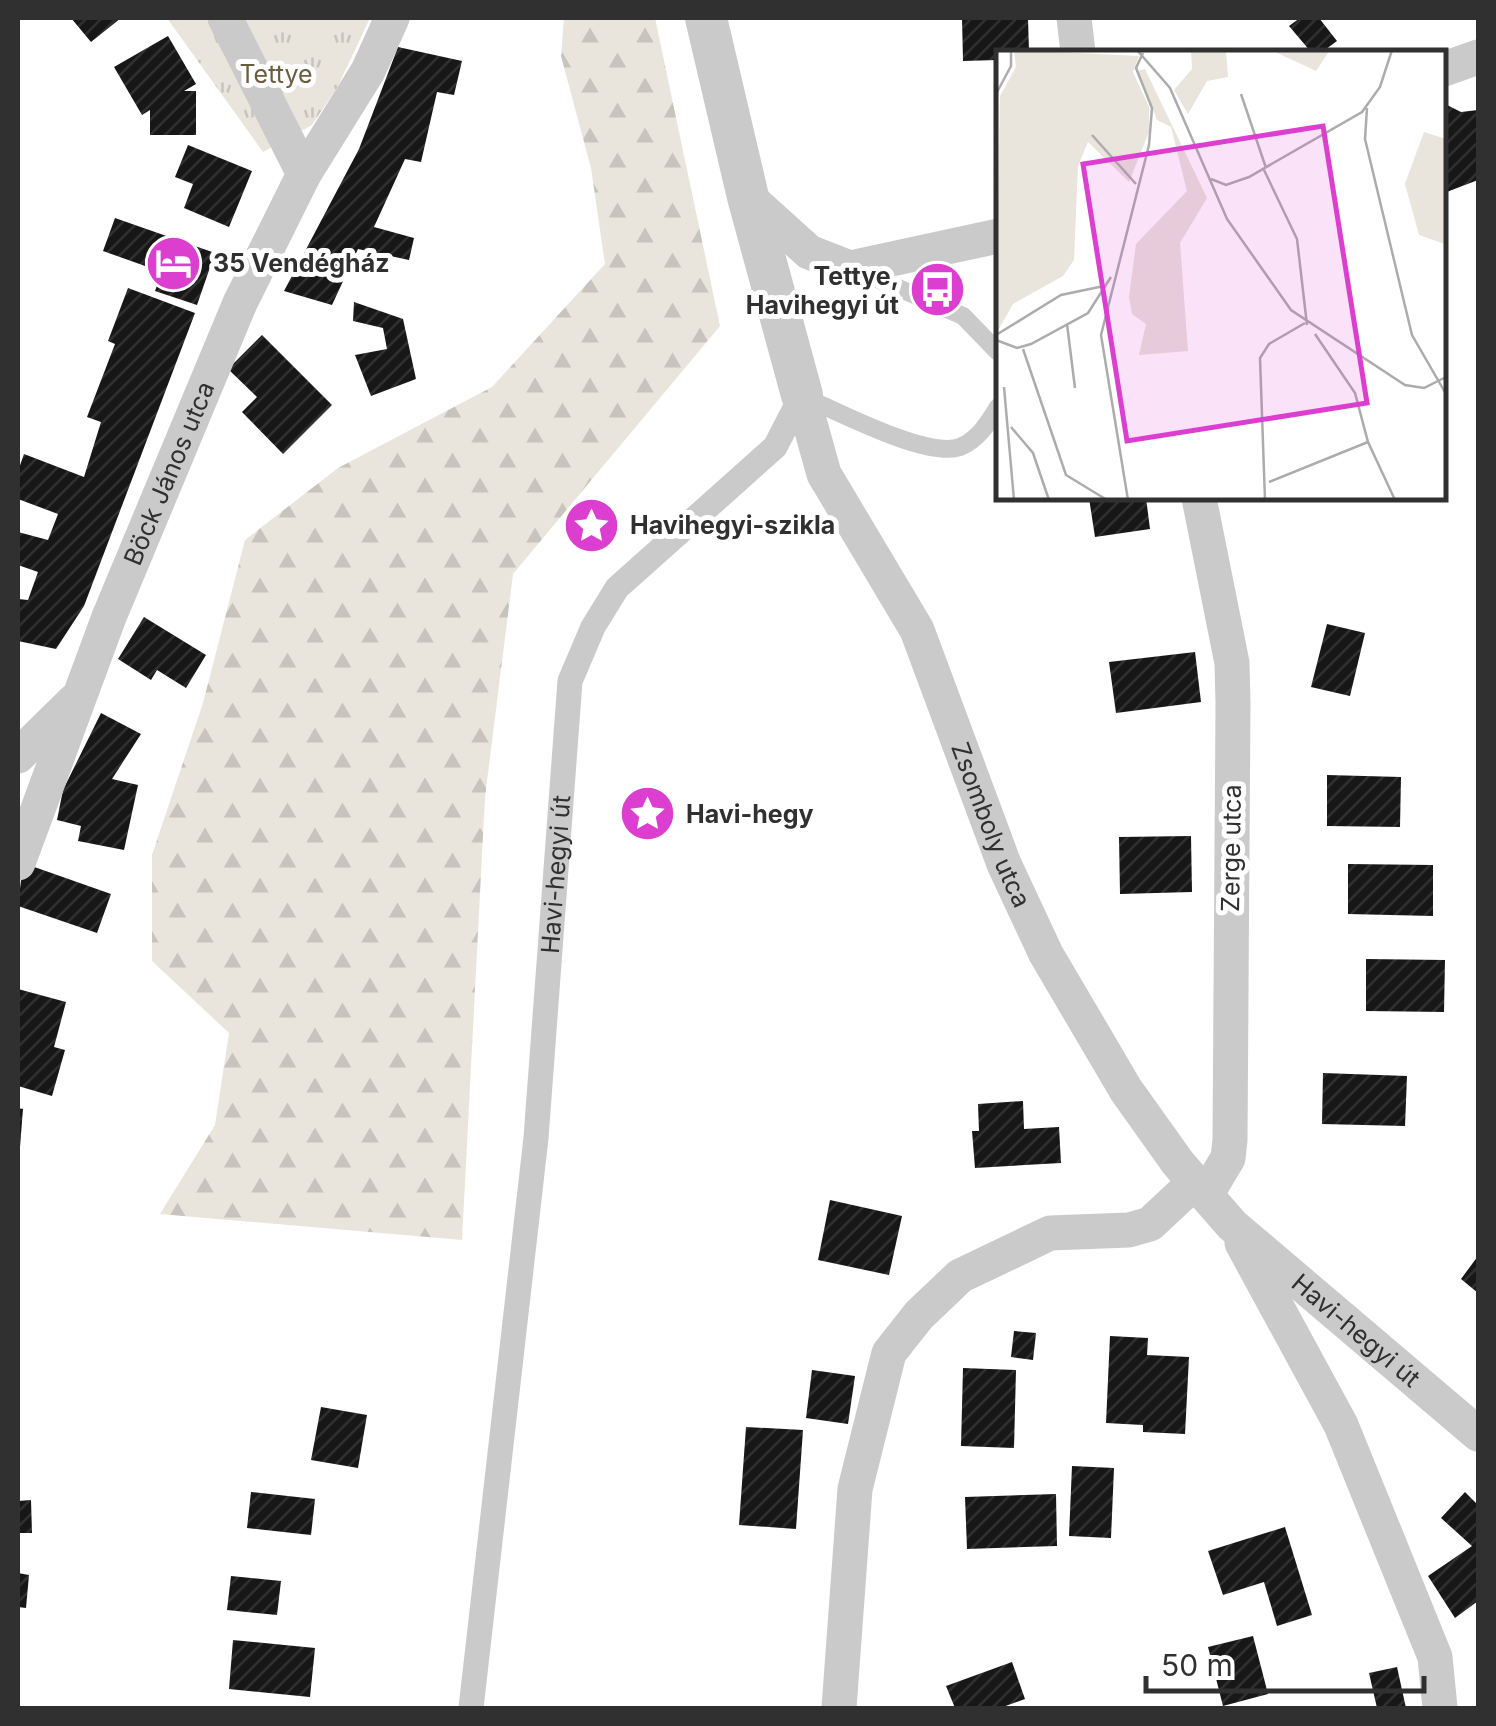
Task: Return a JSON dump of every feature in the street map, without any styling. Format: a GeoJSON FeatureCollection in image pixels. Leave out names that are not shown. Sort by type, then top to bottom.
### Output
{"type":"FeatureCollection","features":[{"type":"Feature","properties":{"kind":"street"},"geometry":{"type":"LineString","coordinates":[[225,18],[304,174]]}},
{"type":"Feature","properties":{"kind":"street","name":"Böck János utca"},"geometry":{"type":"LineString","coordinates":[[18,756],[83,692],[109,617],[233,320],[304,174],[368,71],[392,18]]}},
{"type":"Feature","properties":{"kind":"street"},"geometry":{"type":"LineString","coordinates":[[706,18],[748,198],[802,396]]}},
{"type":"Feature","properties":{"kind":"street"},"geometry":{"type":"LineString","coordinates":[[1074,18],[1078,50]]}},
{"type":"Feature","properties":{"kind":"street"},"geometry":{"type":"LineString","coordinates":[[1446,68],[1478,57]]}},
{"type":"Feature","properties":{"kind":"street"},"geometry":{"type":"LineString","coordinates":[[748,198],[808,252],[850,268],[996,236]]}},
{"type":"Feature","properties":{"kind":"street","name":"Zsomboly utca"},"geometry":{"type":"LineString","coordinates":[[802,396],[824,474],[916,630],[1004,864],[1046,954],[1126,1090],[1232,1225]]}},
{"type":"Feature","properties":{"kind":"street","name":"Havi-hegyi út"},"geometry":{"type":"LineString","coordinates":[[470,1708],[536,1138],[570,681],[592,627],[617,588],[774,447],[802,396]]}},
{"type":"Feature","properties":{"kind":"street","name":"Zerge utca"},"geometry":{"type":"LineString","coordinates":[[1198,500],[1232,662],[1234,702],[1230,1140],[1228,1158],[1200,1189]]}},
{"type":"Feature","properties":{"kind":"street"},"geometry":{"type":"LineString","coordinates":[[18,864],[83,692]]}},
{"type":"Feature","properties":{"kind":"street"},"geometry":{"type":"LineString","coordinates":[[838,1708],[856,1489],[889,1352],[918,1316],[960,1276],[1050,1233],[1128,1230],[1150,1224],[1200,1189]]}},
{"type":"Feature","properties":{"kind":"street"},"geometry":{"type":"LineString","coordinates":[[1232,1225],[1341,1425],[1435,1657],[1440,1708]]}},
{"type":"Feature","properties":{"kind":"street","name":"Havi-hegyi út"},"geometry":{"type":"LineString","coordinates":[[1232,1225],[1478,1434]]}},
{"type":"Feature","properties":{"kind":"lane"},"geometry":{"type":"LineString","coordinates":[[850,268],[963,316],[996,350]]}},
{"type":"Feature","properties":{"kind":"lane"},"geometry":{"type":"LineString","coordinates":[[802,396],[932,447],[959,447],[984,429],[996,410]]}},
{"type":"Feature","properties":{"kind":"green space","name":"Tettye"},"geometry":{"type":"Polygon","coordinates":[[[167,18],[370,18],[338,86],[312,125],[263,152],[167,18]]]}},
{"type":"Feature","properties":{"kind":"green space"},"geometry":{"type":"Polygon","coordinates":[[[564,18],[655,18],[720,326],[513,574],[485,797],[462,1240],[160,1214],[215,1125],[229,1033],[152,961],[152,855],[203,703],[245,540],[338,468],[492,387],[605,264],[591,168],[561,56],[564,18]]]}},
{"type":"Feature","properties":{"kind":"building"},"geometry":{"type":"Polygon","coordinates":[[[71,18],[121,18],[91,42],[71,18]]]}},
{"type":"Feature","properties":{"kind":"building"},"geometry":{"type":"Polygon","coordinates":[[[962,18],[1028,18],[1029,50],[996,50],[996,60],[963,61],[962,18]]]}},
{"type":"Feature","properties":{"kind":"building"},"geometry":{"type":"Polygon","coordinates":[[[1300,18],[1319,18],[1337,41],[1325,50],[1309,50],[1289,26],[1300,18]]]}},
{"type":"Feature","properties":{"kind":"building"},"geometry":{"type":"Polygon","coordinates":[[[168,36],[196,84],[184,91],[196,91],[196,135],[150,135],[150,110],[142,115],[114,67],[168,36]]]}},
{"type":"Feature","properties":{"kind":"building"},"geometry":{"type":"Polygon","coordinates":[[[398,47],[462,61],[454,95],[437,92],[421,162],[405,159],[374,227],[414,238],[409,260],[358,249],[332,305],[284,291],[359,149],[398,47]]]}},
{"type":"Feature","properties":{"kind":"building"},"geometry":{"type":"Polygon","coordinates":[[[1447,105],[1461,112],[1478,110],[1478,180],[1446,192],[1447,105]]]}},
{"type":"Feature","properties":{"kind":"building"},"geometry":{"type":"Polygon","coordinates":[[[188,145],[252,171],[229,227],[184,208],[193,184],[175,177],[188,145]]]}},
{"type":"Feature","properties":{"kind":"building","name":"35 Vendégház"},"geometry":{"type":"Polygon","coordinates":[[[115,218],[215,253],[197,305],[155,291],[162,272],[103,251],[115,218]]]}},
{"type":"Feature","properties":{"kind":"building"},"geometry":{"type":"Polygon","coordinates":[[[128,288],[195,313],[84,606],[56,649],[18,641],[18,599],[28,600],[38,572],[18,565],[18,532],[48,540],[58,514],[18,499],[18,471],[24,454],[84,477],[101,422],[87,417],[115,344],[108,341],[128,288]]]}},
{"type":"Feature","properties":{"kind":"building"},"geometry":{"type":"Polygon","coordinates":[[[354,302],[403,319],[416,379],[371,396],[355,355],[387,349],[383,328],[353,321],[354,302]]]}},
{"type":"Feature","properties":{"kind":"building"},"geometry":{"type":"Polygon","coordinates":[[[262,335],[332,405],[283,454],[242,412],[257,397],[228,369],[262,335]]]}},
{"type":"Feature","properties":{"kind":"building"},"geometry":{"type":"Polygon","coordinates":[[[1089,500],[1146,500],[1150,529],[1095,537],[1089,500]]]}},
{"type":"Feature","properties":{"kind":"building"},"geometry":{"type":"Polygon","coordinates":[[[144,617],[206,655],[186,688],[157,670],[151,680],[118,659],[144,617]]]}},
{"type":"Feature","properties":{"kind":"building"},"geometry":{"type":"Polygon","coordinates":[[[1327,624],[1365,633],[1350,696],[1311,687],[1327,624]]]}},
{"type":"Feature","properties":{"kind":"building"},"geometry":{"type":"Polygon","coordinates":[[[1195,652],[1201,702],[1116,713],[1109,662],[1195,652]]]}},
{"type":"Feature","properties":{"kind":"building"},"geometry":{"type":"Polygon","coordinates":[[[101,713],[141,734],[112,779],[138,785],[124,850],[78,841],[81,826],[57,820],[63,790],[101,713]]]}},
{"type":"Feature","properties":{"kind":"building"},"geometry":{"type":"Polygon","coordinates":[[[1327,775],[1401,777],[1400,827],[1327,826],[1327,775]]]}},
{"type":"Feature","properties":{"kind":"building"},"geometry":{"type":"Polygon","coordinates":[[[1191,836],[1192,892],[1120,894],[1119,837],[1191,836]]]}},
{"type":"Feature","properties":{"kind":"building"},"geometry":{"type":"Polygon","coordinates":[[[23,863],[111,894],[97,933],[18,906],[23,863]]]}},
{"type":"Feature","properties":{"kind":"building"},"geometry":{"type":"Polygon","coordinates":[[[1348,864],[1433,865],[1433,916],[1348,914],[1348,864]]]}},
{"type":"Feature","properties":{"kind":"building"},"geometry":{"type":"Polygon","coordinates":[[[1366,959],[1445,960],[1444,1012],[1366,1011],[1366,959]]]}},
{"type":"Feature","properties":{"kind":"building"},"geometry":{"type":"Polygon","coordinates":[[[18,989],[66,1002],[54,1047],[65,1050],[52,1096],[18,1086],[18,989]]]}},
{"type":"Feature","properties":{"kind":"building"},"geometry":{"type":"Polygon","coordinates":[[[1323,1073],[1407,1076],[1405,1126],[1322,1124],[1323,1073]]]}},
{"type":"Feature","properties":{"kind":"building"},"geometry":{"type":"Polygon","coordinates":[[[1023,1101],[1024,1129],[1059,1127],[1061,1163],[975,1168],[972,1131],[979,1131],[978,1104],[1023,1101]]]}},
{"type":"Feature","properties":{"kind":"building"},"geometry":{"type":"Polygon","coordinates":[[[18,1108],[23,1109],[20,1147],[18,1147],[18,1108]]]}},
{"type":"Feature","properties":{"kind":"building"},"geometry":{"type":"Polygon","coordinates":[[[830,1200],[902,1216],[889,1275],[818,1260],[830,1200]]]}},
{"type":"Feature","properties":{"kind":"building"},"geometry":{"type":"Polygon","coordinates":[[[1478,1256],[1478,1293],[1461,1279],[1478,1256]]]}},
{"type":"Feature","properties":{"kind":"building"},"geometry":{"type":"Polygon","coordinates":[[[1014,1331],[1036,1333],[1033,1360],[1011,1357],[1014,1331]]]}},
{"type":"Feature","properties":{"kind":"building"},"geometry":{"type":"Polygon","coordinates":[[[1110,1336],[1148,1338],[1147,1355],[1189,1357],[1185,1434],[1143,1432],[1143,1425],[1106,1423],[1110,1336]]]}},
{"type":"Feature","properties":{"kind":"building"},"geometry":{"type":"Polygon","coordinates":[[[963,1368],[1016,1370],[1014,1448],[961,1446],[963,1368]]]}},
{"type":"Feature","properties":{"kind":"building"},"geometry":{"type":"Polygon","coordinates":[[[812,1370],[855,1376],[848,1424],[806,1418],[812,1370]]]}},
{"type":"Feature","properties":{"kind":"building"},"geometry":{"type":"Polygon","coordinates":[[[321,1407],[367,1415],[358,1468],[311,1460],[321,1407]]]}},
{"type":"Feature","properties":{"kind":"building"},"geometry":{"type":"Polygon","coordinates":[[[746,1427],[803,1430],[796,1529],[739,1525],[746,1427]]]}},
{"type":"Feature","properties":{"kind":"building"},"geometry":{"type":"Polygon","coordinates":[[[1072,1466],[1114,1468],[1111,1538],[1069,1536],[1072,1466]]]}},
{"type":"Feature","properties":{"kind":"building"},"geometry":{"type":"Polygon","coordinates":[[[251,1492],[315,1499],[311,1535],[247,1528],[251,1492]]]}},
{"type":"Feature","properties":{"kind":"building"},"geometry":{"type":"Polygon","coordinates":[[[1465,1492],[1478,1505],[1478,1601],[1455,1618],[1428,1576],[1472,1546],[1441,1518],[1465,1492]]]}},
{"type":"Feature","properties":{"kind":"building"},"geometry":{"type":"Polygon","coordinates":[[[1056,1494],[1057,1546],[967,1549],[965,1497],[1056,1494]]]}},
{"type":"Feature","properties":{"kind":"building"},"geometry":{"type":"Polygon","coordinates":[[[31,1500],[32,1533],[18,1533],[18,1501],[31,1500]]]}},
{"type":"Feature","properties":{"kind":"building"},"geometry":{"type":"Polygon","coordinates":[[[1285,1527],[1312,1615],[1277,1626],[1264,1582],[1223,1595],[1208,1551],[1285,1527]]]}},
{"type":"Feature","properties":{"kind":"building"},"geometry":{"type":"Polygon","coordinates":[[[18,1573],[29,1575],[26,1608],[18,1607],[18,1573]]]}},
{"type":"Feature","properties":{"kind":"building"},"geometry":{"type":"Polygon","coordinates":[[[231,1576],[281,1581],[277,1615],[227,1610],[231,1576]]]}},
{"type":"Feature","properties":{"kind":"building"},"geometry":{"type":"Polygon","coordinates":[[[1253,1636],[1268,1694],[1223,1706],[1208,1647],[1253,1636]]]}},
{"type":"Feature","properties":{"kind":"building"},"geometry":{"type":"Polygon","coordinates":[[[233,1640],[315,1648],[310,1697],[229,1689],[233,1640]]]}},
{"type":"Feature","properties":{"kind":"building"},"geometry":{"type":"Polygon","coordinates":[[[1012,1662],[1025,1699],[1000,1708],[955,1708],[946,1686],[1012,1662]]]}},
{"type":"Feature","properties":{"kind":"building"},"geometry":{"type":"Polygon","coordinates":[[[1397,1667],[1406,1708],[1377,1708],[1369,1673],[1397,1667]]]}},
{"type":"Feature","properties":{"kind":"place","name":"35 Vendégház"},"geometry":{"type":"Point","coordinates":[174,263]}},
{"type":"Feature","properties":{"kind":"place","name":"Tettye, Havihegyi út"},"geometry":{"type":"Point","coordinates":[938,290]}},
{"type":"Feature","properties":{"kind":"place","name":"Havihegyi-szikla"},"geometry":{"type":"Point","coordinates":[591,525]}},
{"type":"Feature","properties":{"kind":"place","name":"Havi-hegy"},"geometry":{"type":"Point","coordinates":[647,814]}}]}
